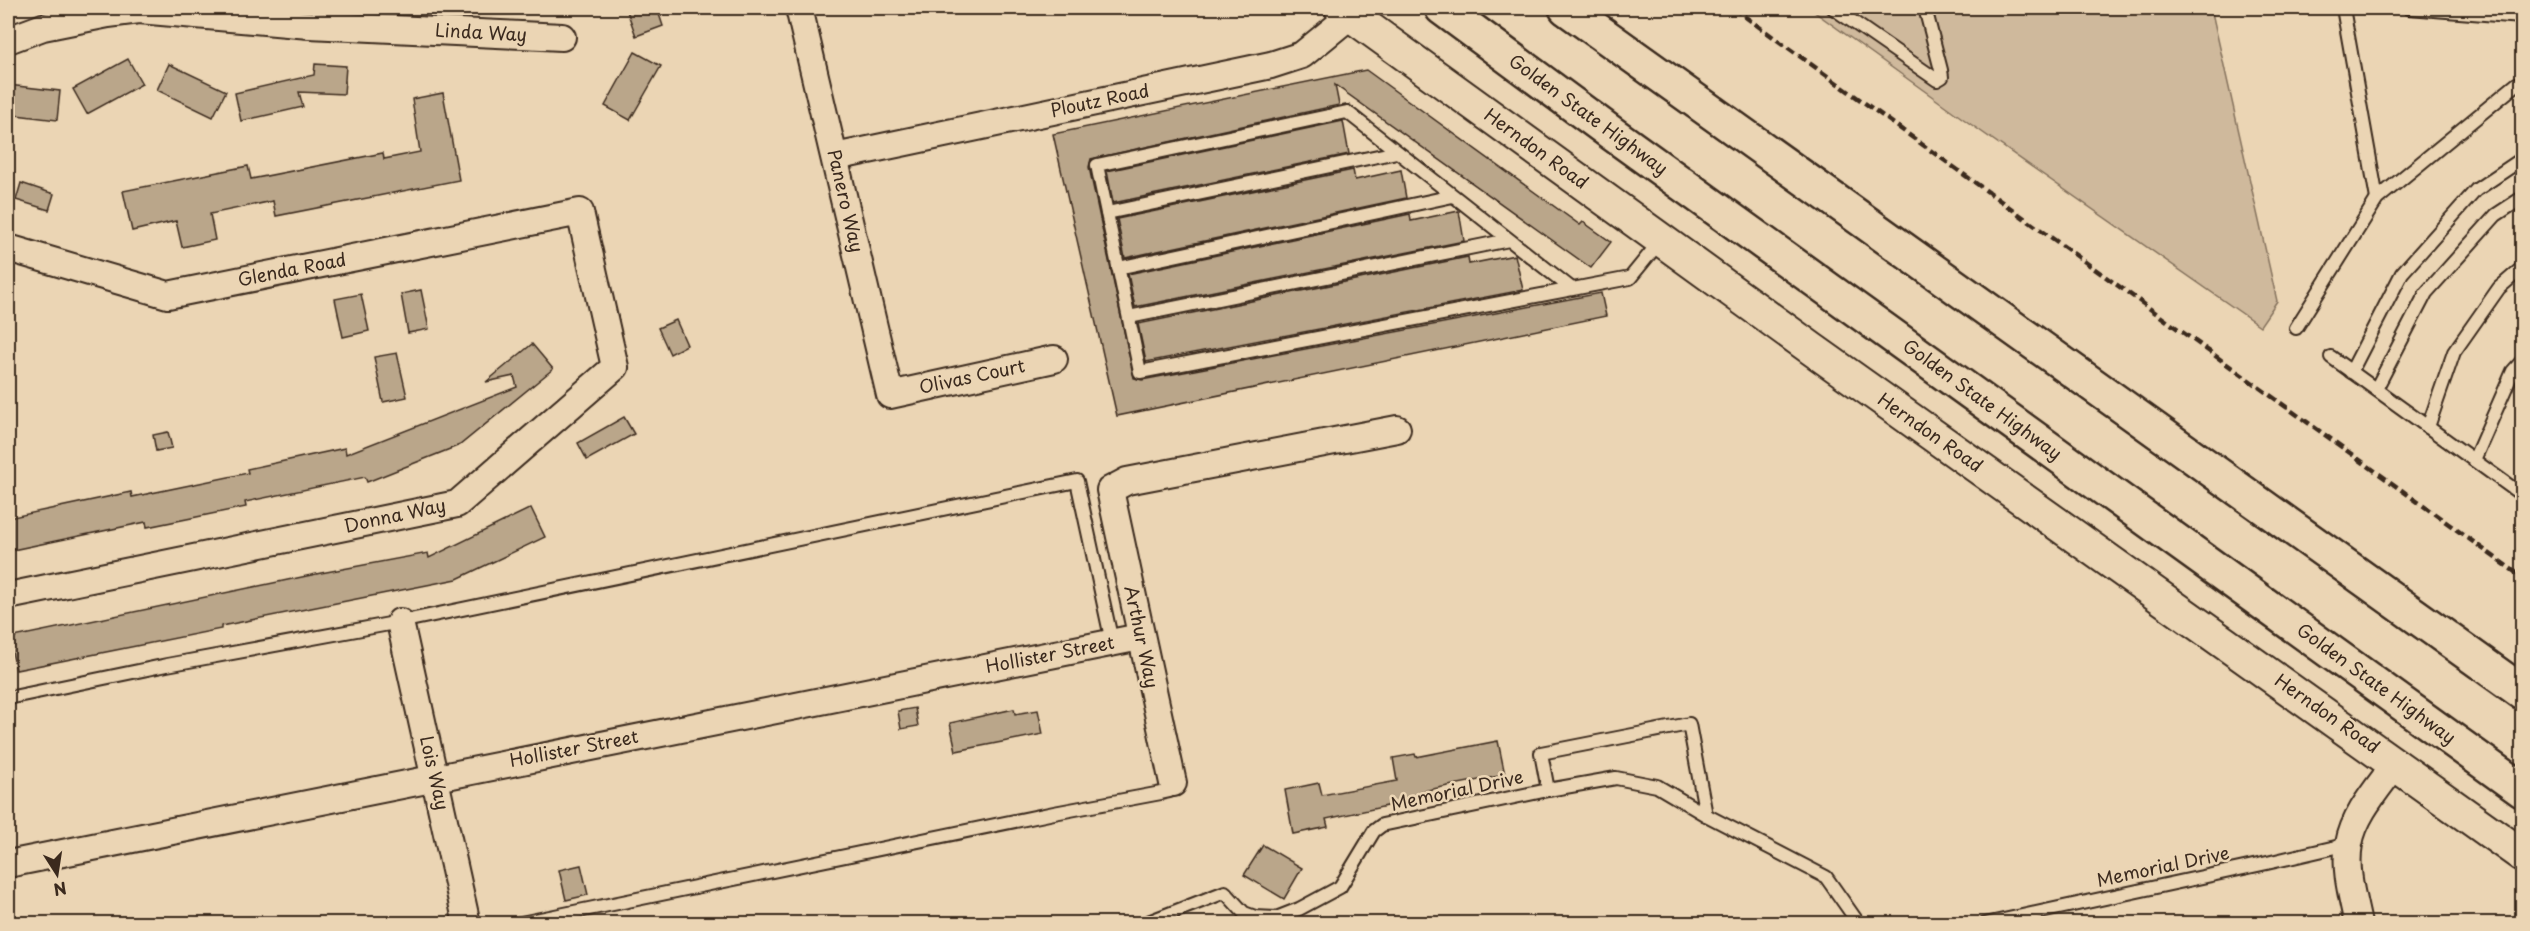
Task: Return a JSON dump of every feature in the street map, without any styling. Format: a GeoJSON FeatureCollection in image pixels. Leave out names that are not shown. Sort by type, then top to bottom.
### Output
{"type":"FeatureCollection","features":[{"type":"Feature","properties":{"kind":"highway","name":"Golden State Highway"},"geometry":{"type":"LineString","coordinates":[[1442,8],[2523,790]]}},
{"type":"Feature","properties":{"kind":"highway"},"geometry":{"type":"LineString","coordinates":[[1566,8],[2523,692]]}},
{"type":"Feature","properties":{"kind":"street","name":"Panero Way"},"geometry":{"type":"LineString","coordinates":[[799,8],[890,395]]}},
{"type":"Feature","properties":{"kind":"street","name":"Linda Way"},"geometry":{"type":"LineString","coordinates":[[8,39],[43,27],[139,10],[309,25],[562,37]]}},
{"type":"Feature","properties":{"kind":"street","name":"Ploutz Road"},"geometry":{"type":"LineString","coordinates":[[836,158],[1270,65],[1302,55],[1346,11]]}},
{"type":"Feature","properties":{"kind":"street","name":"Herndon Road"},"geometry":{"type":"LineString","coordinates":[[1346,11],[1662,240],[2523,855]]}},
{"type":"Feature","properties":{"kind":"street","name":"Glenda Road"},"geometry":{"type":"LineString","coordinates":[[8,248],[168,296],[580,212]]}},
{"type":"Feature","properties":{"kind":"street","name":"Donna Way"},"geometry":{"type":"LineString","coordinates":[[8,596],[457,504],[615,367],[580,212]]}},
{"type":"Feature","properties":{"kind":"street","name":"Olivas Court"},"geometry":{"type":"LineString","coordinates":[[890,395],[1054,359]]}},
{"type":"Feature","properties":{"kind":"street","name":"Arthur Way"},"geometry":{"type":"LineString","coordinates":[[1173,783],[1110,490],[1127,481],[1398,429]]}},
{"type":"Feature","properties":{"kind":"street","name":"Lois Way"},"geometry":{"type":"LineString","coordinates":[[400,622],[467,924]]}},
{"type":"Feature","properties":{"kind":"street","name":"Hollister Street"},"geometry":{"type":"LineString","coordinates":[[8,864],[1140,637]]}},
{"type":"Feature","properties":{"kind":"street"},"geometry":{"type":"LineString","coordinates":[[2358,924],[2349,875],[2349,844],[2364,808],[2396,763]]}},
{"type":"Feature","properties":{"kind":"lane"},"geometry":{"type":"LineString","coordinates":[[1833,8],[1937,80],[1942,77],[1941,70],[1925,8]]}},
{"type":"Feature","properties":{"kind":"lane"},"geometry":{"type":"LineString","coordinates":[[2343,8],[2377,199]]}},
{"type":"Feature","properties":{"kind":"lane"},"geometry":{"type":"LineString","coordinates":[[2409,8],[2523,17]]}},
{"type":"Feature","properties":{"kind":"lane"},"geometry":{"type":"LineString","coordinates":[[2296,328],[2377,199],[2517,84],[2523,82]]}},
{"type":"Feature","properties":{"kind":"lane"},"geometry":{"type":"LineString","coordinates":[[1572,289],[1347,112],[1097,165],[1140,372],[1630,278],[1662,240]]}},
{"type":"Feature","properties":{"kind":"lane"},"geometry":{"type":"LineString","coordinates":[[1107,213],[1397,152]]}},
{"type":"Feature","properties":{"kind":"lane"},"geometry":{"type":"LineString","coordinates":[[2351,372],[2402,273],[2476,190],[2523,159]]}},
{"type":"Feature","properties":{"kind":"lane"},"geometry":{"type":"LineString","coordinates":[[1118,268],[1453,196]]}},
{"type":"Feature","properties":{"kind":"lane"},"geometry":{"type":"LineString","coordinates":[[2376,389],[2426,293],[2496,215],[2523,198]]}},
{"type":"Feature","properties":{"kind":"lane"},"geometry":{"type":"LineString","coordinates":[[1128,317],[1509,240]]}},
{"type":"Feature","properties":{"kind":"lane"},"geometry":{"type":"LineString","coordinates":[[2428,427],[2454,352],[2499,288],[2523,268]]}},
{"type":"Feature","properties":{"kind":"lane"},"geometry":{"type":"LineString","coordinates":[[2331,357],[2523,495]]}},
{"type":"Feature","properties":{"kind":"lane"},"geometry":{"type":"LineString","coordinates":[[2474,460],[2513,371],[2523,361]]}},
{"type":"Feature","properties":{"kind":"lane"},"geometry":{"type":"LineString","coordinates":[[8,698],[167,664],[400,622],[1077,481],[1112,642]]}},
{"type":"Feature","properties":{"kind":"lane"},"geometry":{"type":"LineString","coordinates":[[1706,814],[1689,724],[1541,753],[1548,790],[1616,778],[1657,786],[1706,814],[1826,877],[1859,924]]}},
{"type":"Feature","properties":{"kind":"lane"},"geometry":{"type":"LineString","coordinates":[[516,924],[1161,793],[1170,791],[1173,783]]}},
{"type":"Feature","properties":{"kind":"lane","name":"Memorial Drive"},"geometry":{"type":"LineString","coordinates":[[1143,924],[1225,892],[1244,913],[1255,917],[1276,918],[1299,909],[1340,887],[1374,831],[1382,825],[1548,790]]}},
{"type":"Feature","properties":{"kind":"lane","name":"Memorial Drive"},"geometry":{"type":"LineString","coordinates":[[1985,924],[2349,844]]}},
{"type":"Feature","properties":{"kind":"shaded area"},"geometry":{"type":"Polygon","coordinates":[[[1809,8],[2211,8],[2277,301],[2260,326],[1809,8]]]}},
{"type":"Feature","properties":{"kind":"building"},"geometry":{"type":"Polygon","coordinates":[[[626,8],[657,8],[663,26],[636,36],[626,8]]]}},
{"type":"Feature","properties":{"kind":"building"},"geometry":{"type":"Polygon","coordinates":[[[635,52],[661,66],[630,120],[605,106],[635,52]]]}},
{"type":"Feature","properties":{"kind":"building"},"geometry":{"type":"Polygon","coordinates":[[[128,59],[142,84],[87,114],[73,89],[128,59]]]}},
{"type":"Feature","properties":{"kind":"building"},"geometry":{"type":"Polygon","coordinates":[[[169,64],[226,91],[213,117],[157,90],[169,64]]]}},
{"type":"Feature","properties":{"kind":"building"},"geometry":{"type":"Polygon","coordinates":[[[315,64],[346,66],[344,94],[299,92],[303,107],[241,121],[235,93],[314,75],[315,64]]]}},
{"type":"Feature","properties":{"kind":"building"},"geometry":{"type":"Polygon","coordinates":[[[1366,70],[1580,225],[1583,222],[1611,242],[1591,268],[1335,85],[1339,105],[1091,159],[1089,167],[1134,378],[1142,380],[1601,293],[1606,316],[1117,416],[1053,134],[1366,70]]]}},
{"type":"Feature","properties":{"kind":"building"},"geometry":{"type":"Polygon","coordinates":[[[8,85],[60,91],[57,120],[8,114],[8,85]]]}},
{"type":"Feature","properties":{"kind":"building"},"geometry":{"type":"Polygon","coordinates":[[[443,93],[459,180],[276,216],[273,201],[210,214],[215,240],[182,247],[176,221],[132,231],[123,191],[248,166],[251,179],[383,153],[384,159],[420,152],[412,99],[443,93]]]}},
{"type":"Feature","properties":{"kind":"building"},"geometry":{"type":"Polygon","coordinates":[[[1343,121],[1349,154],[1113,203],[1107,171],[1343,121]]]}},
{"type":"Feature","properties":{"kind":"building"},"geometry":{"type":"Polygon","coordinates":[[[1353,170],[1355,180],[1401,170],[1406,198],[1125,258],[1117,219],[1353,170]]]}},
{"type":"Feature","properties":{"kind":"building"},"geometry":{"type":"Polygon","coordinates":[[[21,183],[54,194],[49,210],[16,200],[21,183]]]}},
{"type":"Feature","properties":{"kind":"building"},"geometry":{"type":"Polygon","coordinates":[[[1459,211],[1464,241],[1135,307],[1128,274],[1410,214],[1411,221],[1459,211]]]}},
{"type":"Feature","properties":{"kind":"building"},"geometry":{"type":"Polygon","coordinates":[[[1515,255],[1523,290],[1146,362],[1138,324],[1468,257],[1469,264],[1515,255]]]}},
{"type":"Feature","properties":{"kind":"building"},"geometry":{"type":"Polygon","coordinates":[[[421,290],[429,329],[408,333],[401,294],[421,290]]]}},
{"type":"Feature","properties":{"kind":"building"},"geometry":{"type":"Polygon","coordinates":[[[361,294],[369,331],[343,337],[335,299],[361,294]]]}},
{"type":"Feature","properties":{"kind":"building"},"geometry":{"type":"Polygon","coordinates":[[[676,320],[687,345],[670,354],[658,328],[676,320]]]}},
{"type":"Feature","properties":{"kind":"building"},"geometry":{"type":"Polygon","coordinates":[[[532,344],[553,369],[460,445],[367,482],[365,477],[245,502],[246,507],[147,527],[146,522],[8,551],[8,518],[131,492],[132,497],[248,473],[247,469],[345,448],[346,454],[517,387],[514,376],[486,382],[532,344]]]}},
{"type":"Feature","properties":{"kind":"building"},"geometry":{"type":"Polygon","coordinates":[[[397,353],[407,397],[383,402],[374,357],[397,353]]]}},
{"type":"Feature","properties":{"kind":"building"},"geometry":{"type":"Polygon","coordinates":[[[624,417],[634,434],[587,460],[578,443],[624,417]]]}},
{"type":"Feature","properties":{"kind":"building"},"geometry":{"type":"Polygon","coordinates":[[[168,432],[172,448],[156,451],[153,435],[168,432]]]}},
{"type":"Feature","properties":{"kind":"building"},"geometry":{"type":"Polygon","coordinates":[[[531,508],[545,537],[457,579],[16,670],[9,638],[321,573],[428,553],[429,558],[531,508]]]}},
{"type":"Feature","properties":{"kind":"building"},"geometry":{"type":"Polygon","coordinates":[[[915,708],[918,726],[901,729],[898,711],[915,708]]]}},
{"type":"Feature","properties":{"kind":"building"},"geometry":{"type":"Polygon","coordinates":[[[1014,709],[1015,714],[1038,710],[1043,734],[956,751],[950,723],[1014,709]]]}},
{"type":"Feature","properties":{"kind":"building"},"geometry":{"type":"Polygon","coordinates":[[[1498,741],[1505,775],[1422,791],[1424,798],[1326,819],[1328,827],[1293,834],[1285,790],[1319,783],[1322,795],[1397,781],[1393,758],[1415,754],[1416,757],[1498,741]]]}},
{"type":"Feature","properties":{"kind":"building"},"geometry":{"type":"Polygon","coordinates":[[[1263,845],[1302,868],[1284,899],[1244,875],[1263,845]]]}},
{"type":"Feature","properties":{"kind":"building"},"geometry":{"type":"Polygon","coordinates":[[[581,865],[588,895],[566,900],[559,870],[581,865]]]}},
{"type":"Feature","properties":{"kind":"railway"},"geometry":{"type":"LineString","coordinates":[[1733,8],[2522,577]]}}]}
